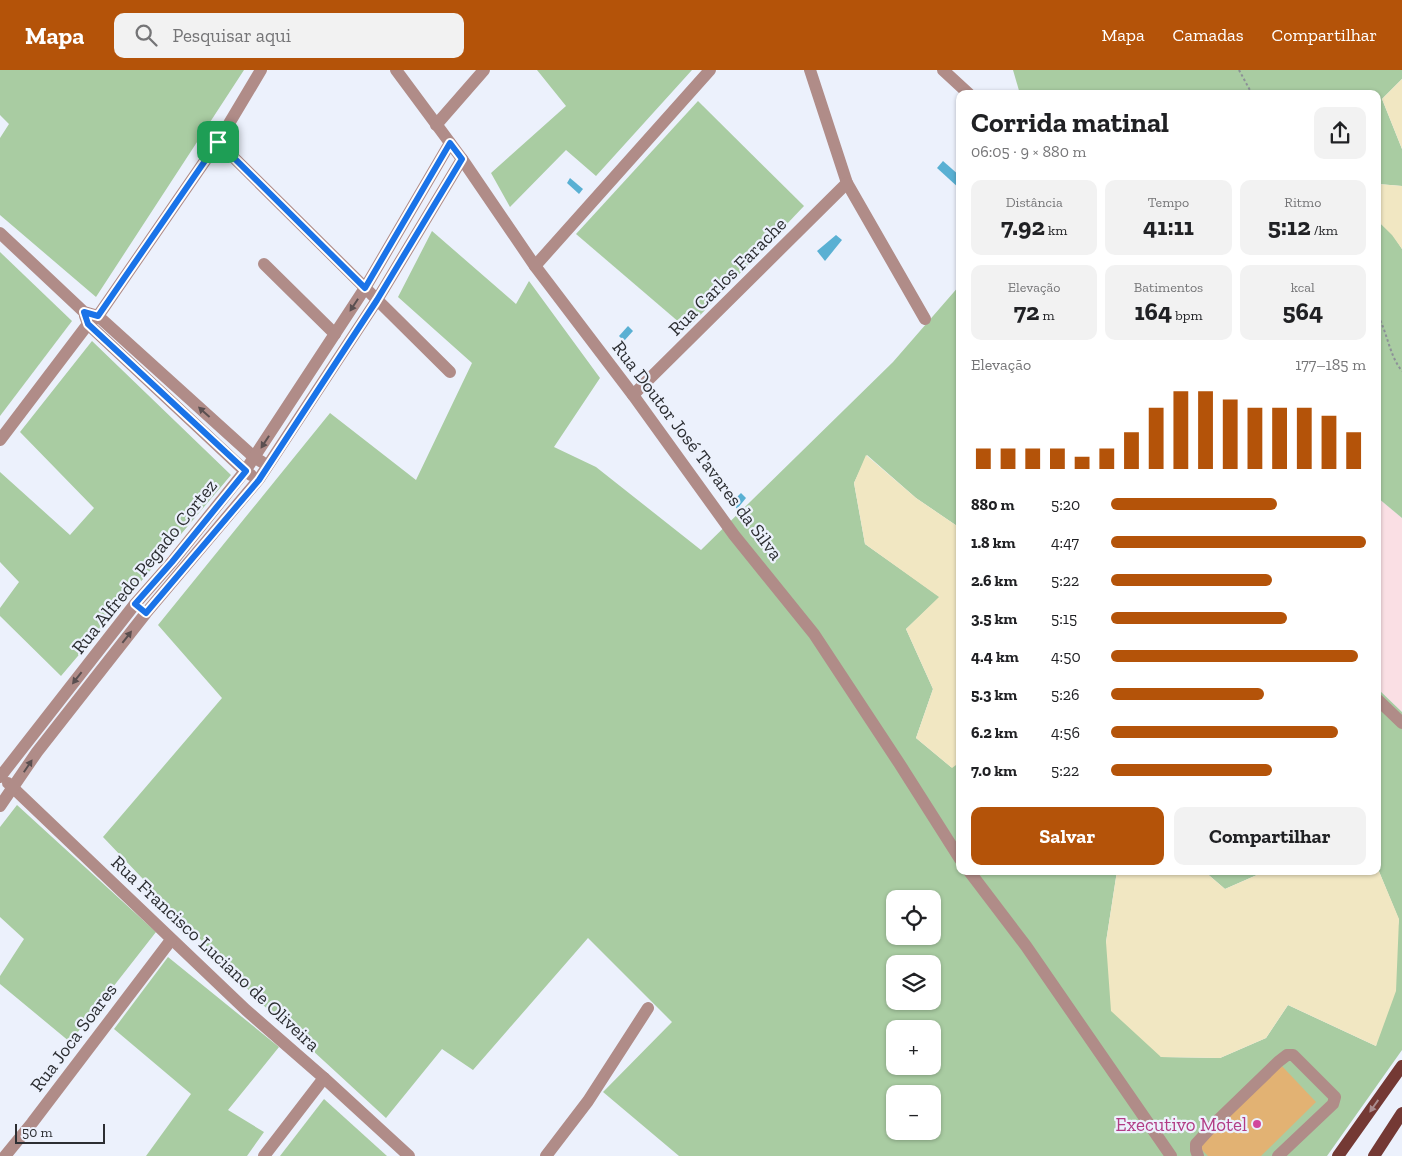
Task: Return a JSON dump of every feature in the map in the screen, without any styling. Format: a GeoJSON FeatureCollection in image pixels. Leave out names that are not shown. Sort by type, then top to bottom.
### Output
{"type":"FeatureCollection","features":[{"type":"Feature","properties":{"kind":"main road"},"geometry":{"type":"LineString","coordinates":[[1338,1156],[1402,1066]]}},
{"type":"Feature","properties":{"kind":"main road"},"geometry":{"type":"LineString","coordinates":[[1374,1156],[1402,1113]]}},
{"type":"Feature","properties":{"kind":"street"},"geometry":{"type":"LineString","coordinates":[[0,440],[93,320],[218,142],[262,70]]}},
{"type":"Feature","properties":{"kind":"street","name":"Rua Doutor José Tavares da Silva"},"geometry":{"type":"LineString","coordinates":[[396,70],[462,159],[535,266],[633,395],[734,535],[814,634],[900,763],[956,853]]}},
{"type":"Feature","properties":{"kind":"street"},"geometry":{"type":"LineString","coordinates":[[436,125],[484,70]]}},
{"type":"Feature","properties":{"kind":"street"},"geometry":{"type":"LineString","coordinates":[[535,266],[710,70]]}},
{"type":"Feature","properties":{"kind":"street"},"geometry":{"type":"LineString","coordinates":[[810,70],[847,183],[925,319]]}},
{"type":"Feature","properties":{"kind":"street"},"geometry":{"type":"LineString","coordinates":[[943,70],[965,90]]}},
{"type":"Feature","properties":{"kind":"street"},"geometry":{"type":"LineString","coordinates":[[218,142],[450,372]]}},
{"type":"Feature","properties":{"kind":"street","name":"Rua Alfredo Pegado Cortez"},"geometry":{"type":"LineString","coordinates":[[0,776],[135,604],[246,471],[331,329],[365,288],[450,143]]}},
{"type":"Feature","properties":{"kind":"street","name":"Rua Alfredo Pegado Cortez"},"geometry":{"type":"LineString","coordinates":[[0,806],[37,752],[146,613],[259,480],[377,300],[462,159]]}},
{"type":"Feature","properties":{"kind":"street","name":"Rua Carlos Farache"},"geometry":{"type":"LineString","coordinates":[[633,395],[847,183]]}},
{"type":"Feature","properties":{"kind":"street"},"geometry":{"type":"LineString","coordinates":[[0,233],[93,320],[255,458],[268,466]]}},
{"type":"Feature","properties":{"kind":"street"},"geometry":{"type":"LineString","coordinates":[[264,264],[331,329]]}},
{"type":"Feature","properties":{"kind":"street"},"geometry":{"type":"LineString","coordinates":[[93,320],[246,471],[259,480]]}},
{"type":"Feature","properties":{"kind":"street"},"geometry":{"type":"LineString","coordinates":[[135,604],[146,613]]}},
{"type":"Feature","properties":{"kind":"street"},"geometry":{"type":"LineString","coordinates":[[1381,703],[1402,723]]}},
{"type":"Feature","properties":{"kind":"street","name":"Rua Francisco Luciano de Oliveira"},"geometry":{"type":"LineString","coordinates":[[0,776],[246,1010],[409,1156]]}},
{"type":"Feature","properties":{"kind":"street"},"geometry":{"type":"LineString","coordinates":[[972,875],[1026,946],[1171,1156]]}},
{"type":"Feature","properties":{"kind":"street","name":"Rua Joca Soares"},"geometry":{"type":"LineString","coordinates":[[4,1156],[32,1123],[171,940]]}},
{"type":"Feature","properties":{"kind":"street"},"geometry":{"type":"LineString","coordinates":[[546,1156],[588,1101],[648,1008]]}},
{"type":"Feature","properties":{"kind":"street"},"geometry":{"type":"LineString","coordinates":[[1198,1156],[1196,1144],[1216,1122],[1287,1055],[1293,1056],[1335,1097],[1332,1104],[1278,1156]]}},
{"type":"Feature","properties":{"kind":"street"},"geometry":{"type":"LineString","coordinates":[[264,1156],[324,1078]]}},
{"type":"Feature","properties":{"kind":"path"},"geometry":{"type":"LineString","coordinates":[[1239,70],[1250,90]]}},
{"type":"Feature","properties":{"kind":"path"},"geometry":{"type":"LineString","coordinates":[[1381,322],[1393,356],[1402,372]]}},
{"type":"Feature","properties":{"kind":"shaded area"},"geometry":{"type":"Polygon","coordinates":[[[1381,500],[1402,518],[1402,712],[1381,692],[1381,500]]]}},
{"type":"Feature","properties":{"kind":"green space"},"geometry":{"type":"Polygon","coordinates":[[[0,70],[244,70],[96,297],[0,215],[0,138],[9,124],[0,115],[0,70]]]}},
{"type":"Feature","properties":{"kind":"green space"},"geometry":{"type":"Polygon","coordinates":[[[537,70],[692,70],[596,176],[566,150],[510,207],[491,173],[566,106],[537,70]]]}},
{"type":"Feature","properties":{"kind":"green space"},"geometry":{"type":"Polygon","coordinates":[[[1013,70],[1402,70],[1402,79],[1382,99],[1402,149],[1402,186],[1381,184],[1381,90],[1019,90],[1013,70]]]}},
{"type":"Feature","properties":{"kind":"green space"},"geometry":{"type":"Polygon","coordinates":[[[698,101],[804,206],[687,329],[576,234],[698,101]]]}},
{"type":"Feature","properties":{"kind":"green space"},"geometry":{"type":"Polygon","coordinates":[[[1381,224],[1393,235],[1402,249],[1402,518],[1381,500],[1381,224]]]}},
{"type":"Feature","properties":{"kind":"green space"},"geometry":{"type":"Polygon","coordinates":[[[432,231],[516,304],[529,281],[600,378],[554,447],[596,467],[701,550],[893,362],[956,290],[956,525],[916,498],[867,455],[854,483],[865,544],[940,597],[906,629],[933,689],[916,738],[951,767],[956,764],[956,875],[1116,875],[1106,942],[1161,1057],[1220,1058],[1266,1038],[1288,1005],[1376,1046],[1399,920],[1380,875],[1381,692],[1402,712],[1402,1050],[1327,1156],[679,1156],[603,1092],[672,1022],[588,938],[473,1070],[442,1049],[386,1118],[262,1004],[103,837],[222,698],[158,625],[330,413],[416,480],[472,363],[398,297],[432,231]]]}},
{"type":"Feature","properties":{"kind":"green space"},"geometry":{"type":"Polygon","coordinates":[[[0,252],[72,321],[0,416],[0,252]]]}},
{"type":"Feature","properties":{"kind":"green space"},"geometry":{"type":"Polygon","coordinates":[[[92,341],[231,475],[61,676],[0,616],[0,608],[19,582],[0,562],[0,472],[70,535],[94,508],[20,432],[92,341]]]}},
{"type":"Feature","properties":{"kind":"green space"},"geometry":{"type":"Polygon","coordinates":[[[17,805],[156,932],[70,1042],[0,984],[0,976],[24,939],[0,917],[0,827],[17,805]]]}},
{"type":"Feature","properties":{"kind":"green space"},"geometry":{"type":"Polygon","coordinates":[[[1209,875],[1257,875],[1225,889],[1209,875]]]}},
{"type":"Feature","properties":{"kind":"green space"},"geometry":{"type":"Polygon","coordinates":[[[168,957],[279,1047],[228,1110],[264,1132],[247,1156],[146,1156],[191,1094],[114,1029],[168,957]]]}},
{"type":"Feature","properties":{"kind":"green space"},"geometry":{"type":"Polygon","coordinates":[[[324,1099],[387,1156],[280,1156],[324,1099]]]}},
{"type":"Feature","properties":{"kind":"sand"},"geometry":{"type":"Polygon","coordinates":[[[1402,79],[1402,149],[1382,99],[1402,79]]]}},
{"type":"Feature","properties":{"kind":"sand"},"geometry":{"type":"Polygon","coordinates":[[[1381,184],[1402,186],[1402,249],[1381,224],[1381,184]]]}},
{"type":"Feature","properties":{"kind":"sand"},"geometry":{"type":"Polygon","coordinates":[[[866,455],[916,498],[956,525],[956,765],[952,768],[916,738],[933,689],[906,629],[939,597],[865,544],[854,483],[866,455]]]}},
{"type":"Feature","properties":{"kind":"sand"},"geometry":{"type":"Polygon","coordinates":[[[1116,875],[1209,875],[1225,889],[1257,875],[1381,875],[1399,919],[1396,991],[1376,1046],[1288,1005],[1266,1038],[1220,1058],[1161,1057],[1111,1011],[1106,942],[1116,875]]]}},
{"type":"Feature","properties":{"kind":"water"},"geometry":{"type":"Polygon","coordinates":[[[943,161],[956,172],[956,185],[937,168],[943,161]]]}},
{"type":"Feature","properties":{"kind":"water"},"geometry":{"type":"Polygon","coordinates":[[[570,178],[583,189],[579,194],[567,183],[570,178]]]}},
{"type":"Feature","properties":{"kind":"water"},"geometry":{"type":"Polygon","coordinates":[[[836,235],[842,240],[825,261],[817,251],[836,235]]]}},
{"type":"Feature","properties":{"kind":"water"},"geometry":{"type":"Polygon","coordinates":[[[628,326],[633,331],[624,341],[619,336],[628,326]]]}},
{"type":"Feature","properties":{"kind":"water"},"geometry":{"type":"Polygon","coordinates":[[[741,493],[746,498],[737,509],[732,502],[741,493]]]}},
{"type":"Feature","properties":{"kind":"building","name":"Executivo Motel"},"geometry":{"type":"Polygon","coordinates":[[[1280,1064],[1316,1102],[1261,1156],[1208,1156],[1198,1146],[1280,1064]]]}},
{"type":"Feature","properties":{"kind":"place","name":"Executivo Motel"},"geometry":{"type":"Point","coordinates":[1257,1124]}},
{"type":"Feature","properties":{"kind":"route"},"geometry":{"type":"LineString","coordinates":[[218,142],[365,288],[450,143],[462,159],[377,300],[259,480],[146,613],[135,604],[246,471],[88,324],[84,312],[98,316],[218,142]]}}]}
